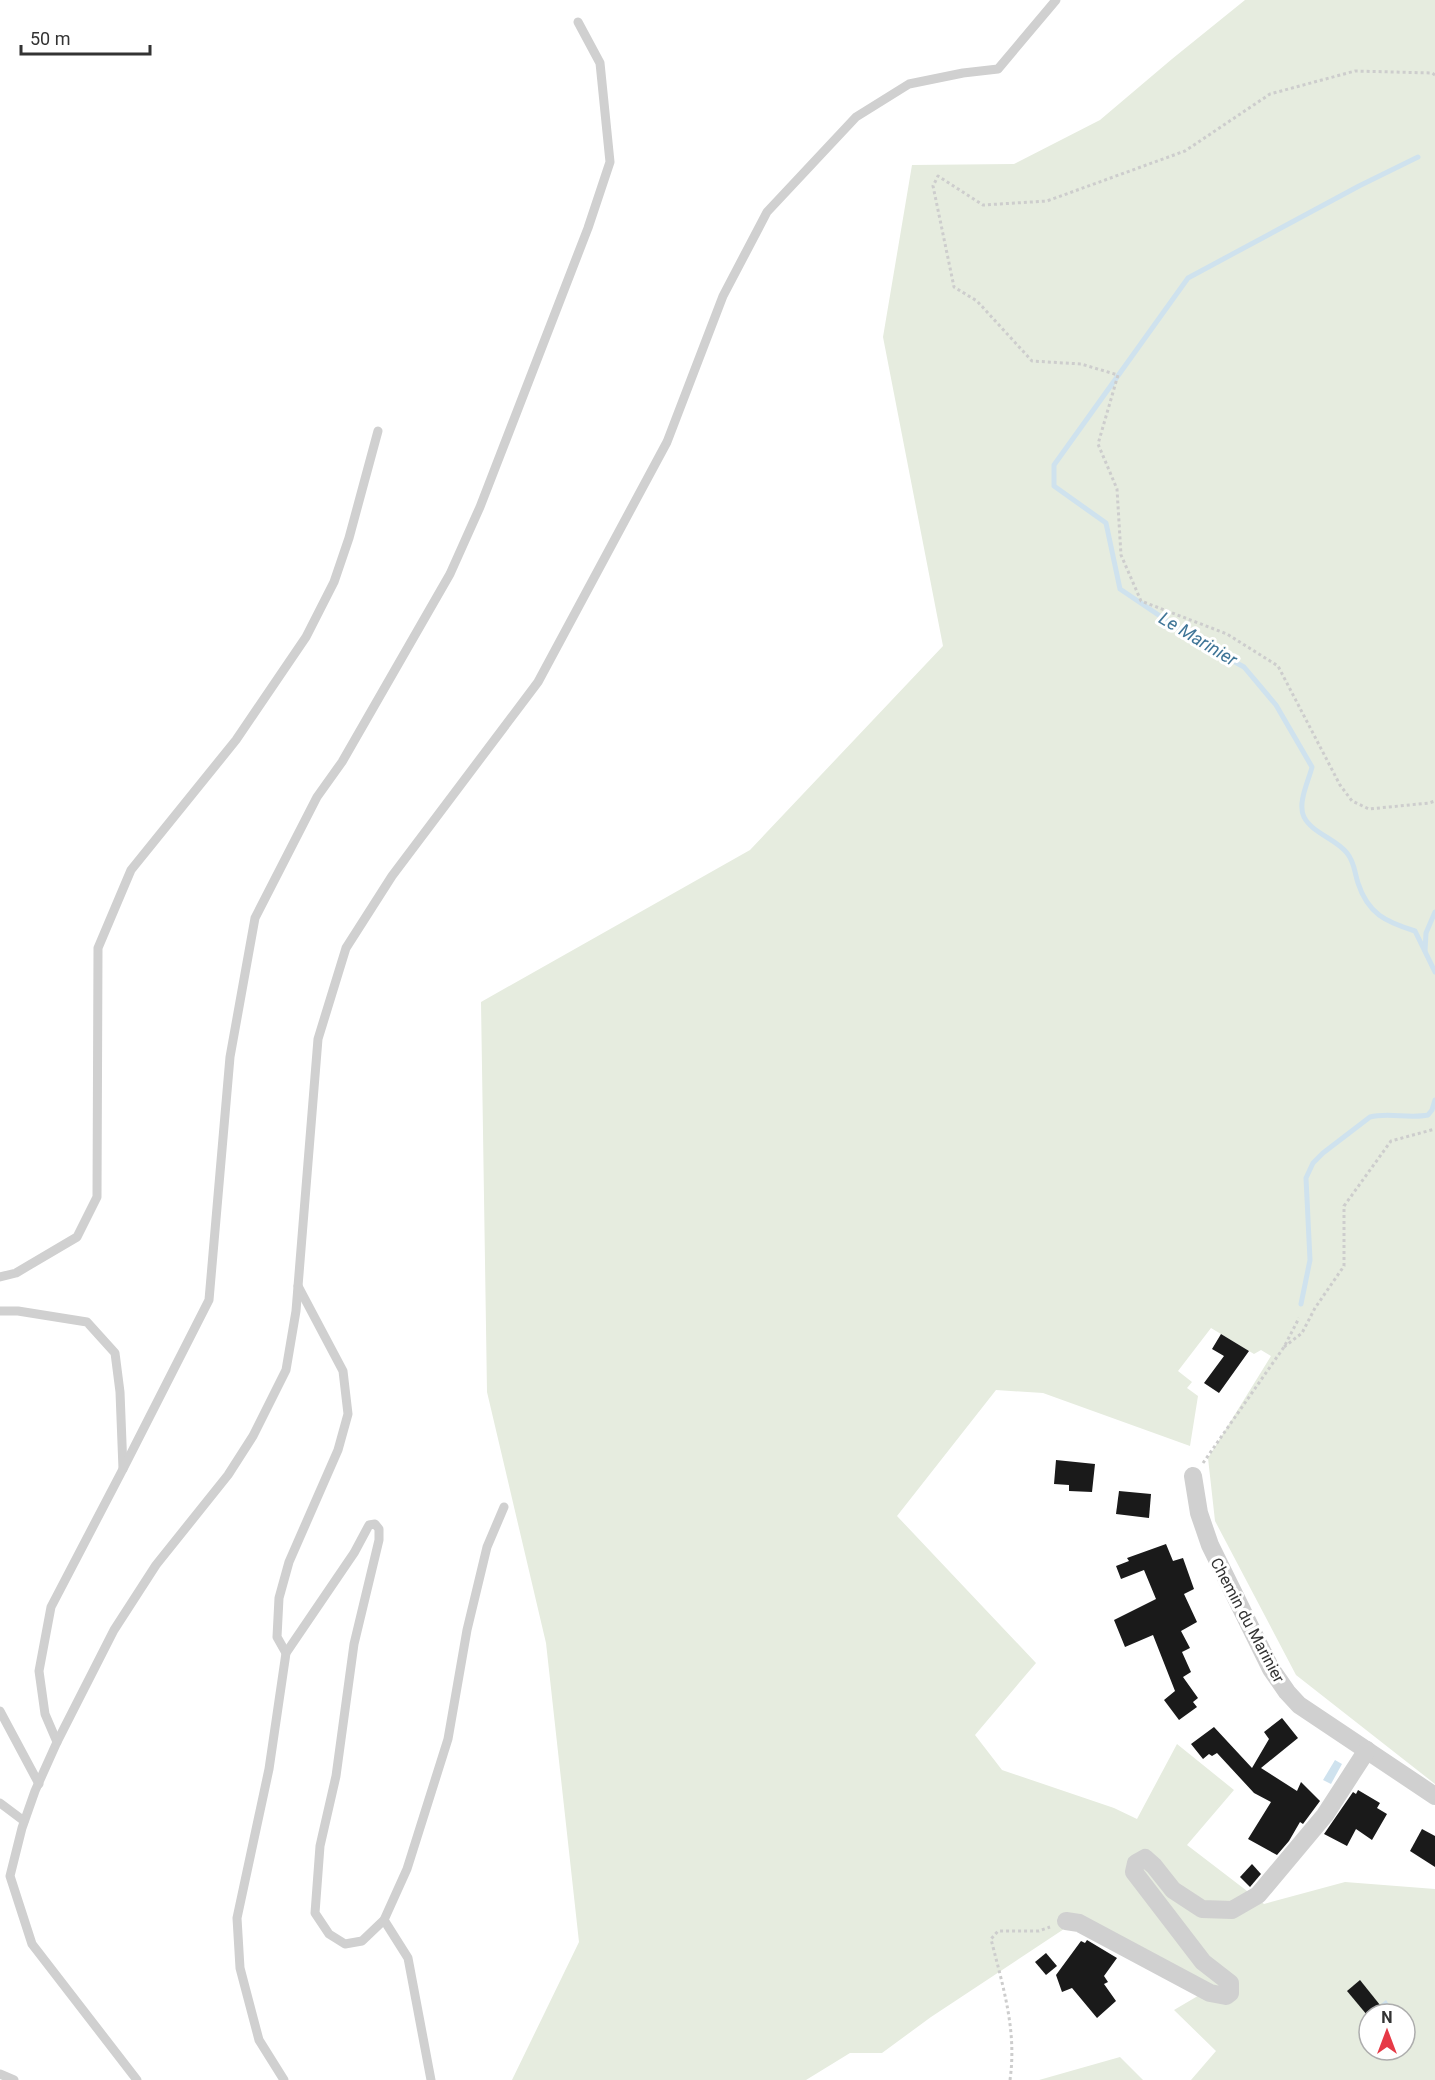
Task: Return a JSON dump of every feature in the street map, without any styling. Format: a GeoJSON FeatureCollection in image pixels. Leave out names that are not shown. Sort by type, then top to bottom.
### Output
{"type":"FeatureCollection","features":[{"type":"Feature","properties":{"kind":"street","name":"Chemin du Marinier"},"geometry":{"type":"LineString","coordinates":[[1193,1476],[1198,1513],[1210,1545],[1271,1669],[1287,1692],[1299,1705],[1435,1796]]}},
{"type":"Feature","properties":{"kind":"street"},"geometry":{"type":"LineString","coordinates":[[1066,1921],[1079,1923],[1210,1993],[1226,1996],[1230,1993],[1230,1983],[1203,1962],[1134,1872],[1136,1863],[1145,1858],[1173,1890],[1202,1910],[1232,1910],[1258,1895],[1325,1815],[1367,1750]]}},
{"type":"Feature","properties":{"kind":"lane"},"geometry":{"type":"LineString","coordinates":[[137,2080],[32,1944],[10,1876],[24,1821],[57,1742],[120,1621],[156,1564],[228,1475],[253,1436],[286,1370],[298,1286],[318,1039],[345,948],[392,876],[538,682],[667,442],[723,296],[767,212],[856,117],[909,84],[963,73],[998,69],[1056,0]]}},
{"type":"Feature","properties":{"kind":"lane"},"geometry":{"type":"LineString","coordinates":[[57,1742],[45,1714],[39,1671],[51,1607],[209,1300],[230,1058],[255,918],[317,796],[342,762],[450,574],[484,496],[588,228],[610,162],[600,63],[578,22]]}},
{"type":"Feature","properties":{"kind":"lane"},"geometry":{"type":"LineString","coordinates":[[0,1277],[16,1273],[77,1237],[97,1197],[98,948],[131,870],[236,740],[306,637],[334,582],[350,538],[378,431]]}},
{"type":"Feature","properties":{"kind":"lane"},"geometry":{"type":"LineString","coordinates":[[286,1653],[277,1637],[279,1598],[289,1562],[338,1450],[348,1414],[343,1371],[298,1286]]}},
{"type":"Feature","properties":{"kind":"lane"},"geometry":{"type":"LineString","coordinates":[[0,1311],[18,1311],[87,1322],[115,1353],[120,1392],[123,1469]]}},
{"type":"Feature","properties":{"kind":"lane"},"geometry":{"type":"LineString","coordinates":[[284,2080],[259,2040],[240,1968],[237,1918],[269,1769],[286,1653],[354,1552],[369,1525],[375,1524],[379,1529],[379,1540],[354,1644],[336,1776],[320,1846],[315,1913],[329,1934],[345,1944],[362,1941],[384,1920],[407,1869],[448,1739],[467,1630],[487,1547],[504,1507]]}},
{"type":"Feature","properties":{"kind":"lane"},"geometry":{"type":"LineString","coordinates":[[0,1711],[39,1784]]}},
{"type":"Feature","properties":{"kind":"lane"},"geometry":{"type":"LineString","coordinates":[[0,1803],[24,1821]]}},
{"type":"Feature","properties":{"kind":"lane"},"geometry":{"type":"LineString","coordinates":[[384,1920],[408,1958],[431,2080]]}},
{"type":"Feature","properties":{"kind":"lane"},"geometry":{"type":"LineString","coordinates":[[0,2074],[14,2080]]}},
{"type":"Feature","properties":{"kind":"path"},"geometry":{"type":"LineString","coordinates":[[1435,75],[1432,73],[1356,71],[1270,94],[1185,150],[1047,201],[983,205],[938,176],[933,186],[954,287],[977,301],[1032,361],[1081,364],[1118,375],[1098,444],[1117,489],[1121,555],[1141,601],[1227,634],[1278,666],[1340,785],[1352,801],[1369,809],[1435,801]]}},
{"type":"Feature","properties":{"kind":"path"},"geometry":{"type":"LineString","coordinates":[[1284,1347],[1302,1333],[1315,1308],[1344,1266],[1344,1206],[1391,1141],[1435,1129]]}},
{"type":"Feature","properties":{"kind":"path"},"geometry":{"type":"LineString","coordinates":[[1193,1476],[1284,1347],[1299,1318]]}},
{"type":"Feature","properties":{"kind":"path"},"geometry":{"type":"LineString","coordinates":[[1010,2080],[1012,2044],[1009,2006],[991,1939],[998,1931],[1039,1931],[1066,1921]]}},
{"type":"Feature","properties":{"kind":"shaded area"},"geometry":{"type":"Polygon","coordinates":[[[1245,0],[1435,0],[1435,1784],[1296,1675],[1215,1521],[1208,1458],[1271,1356],[1261,1350],[1254,1354],[1211,1328],[1178,1371],[1192,1382],[1187,1388],[1198,1396],[1190,1446],[1043,1393],[996,1390],[897,1516],[1036,1663],[975,1735],[1002,1770],[1114,1808],[1137,1819],[1177,1744],[1234,1790],[1187,1845],[1264,1904],[1345,1882],[1435,1889],[1435,2080],[1191,2080],[1216,2051],[1174,2010],[1213,1987],[1090,1926],[1064,1929],[931,2017],[882,2053],[850,2053],[806,2080],[512,2080],[579,1942],[546,1643],[487,1392],[481,1002],[750,850],[943,646],[883,337],[912,165],[1014,164],[1100,120],[1245,0]]]}},
{"type":"Feature","properties":{"kind":"shaded area"},"geometry":{"type":"Polygon","coordinates":[[[1120,2057],[1143,2080],[1039,2080],[1120,2057]]]}},
{"type":"Feature","properties":{"kind":"water"},"geometry":{"type":"Polygon","coordinates":[[[1335,1760],[1342,1764],[1331,1784],[1323,1780],[1335,1760]]]}},
{"type":"Feature","properties":{"kind":"building"},"geometry":{"type":"Polygon","coordinates":[[[1221,1334],[1249,1351],[1219,1393],[1204,1383],[1224,1356],[1212,1349],[1221,1334]]]}},
{"type":"Feature","properties":{"kind":"building"},"geometry":{"type":"Polygon","coordinates":[[[1056,1460],[1095,1464],[1092,1492],[1069,1491],[1069,1485],[1054,1484],[1056,1460]]]}},
{"type":"Feature","properties":{"kind":"building"},"geometry":{"type":"Polygon","coordinates":[[[1119,1491],[1151,1494],[1149,1518],[1116,1514],[1119,1491]]]}},
{"type":"Feature","properties":{"kind":"building"},"geometry":{"type":"Polygon","coordinates":[[[1166,1544],[1173,1561],[1183,1558],[1194,1589],[1184,1594],[1197,1622],[1181,1631],[1190,1648],[1182,1652],[1191,1672],[1183,1677],[1198,1698],[1193,1702],[1197,1707],[1179,1720],[1164,1700],[1175,1691],[1153,1635],[1125,1647],[1114,1620],[1156,1599],[1144,1570],[1121,1579],[1116,1566],[1129,1561],[1127,1558],[1166,1544]]]}},
{"type":"Feature","properties":{"kind":"building"},"geometry":{"type":"Polygon","coordinates":[[[1282,1718],[1298,1738],[1261,1768],[1297,1791],[1301,1782],[1320,1801],[1303,1824],[1300,1822],[1289,1841],[1277,1855],[1248,1839],[1271,1802],[1254,1793],[1217,1753],[1212,1756],[1209,1754],[1203,1759],[1191,1744],[1214,1727],[1252,1768],[1269,1739],[1264,1732],[1282,1718]]]}},
{"type":"Feature","properties":{"kind":"building"},"geometry":{"type":"Polygon","coordinates":[[[1358,1790],[1380,1803],[1377,1808],[1387,1814],[1372,1840],[1356,1829],[1347,1846],[1324,1834],[1353,1792],[1356,1794],[1358,1790]]]}},
{"type":"Feature","properties":{"kind":"building"},"geometry":{"type":"Polygon","coordinates":[[[1422,1829],[1435,1836],[1435,1867],[1410,1851],[1422,1829]]]}},
{"type":"Feature","properties":{"kind":"building"},"geometry":{"type":"Polygon","coordinates":[[[1252,1864],[1261,1874],[1250,1887],[1240,1877],[1252,1864]]]}},
{"type":"Feature","properties":{"kind":"building"},"geometry":{"type":"Polygon","coordinates":[[[1087,1940],[1117,1958],[1104,1976],[1108,1982],[1104,1984],[1116,2001],[1097,2018],[1072,1988],[1062,1992],[1056,1975],[1081,1941],[1085,1943],[1087,1940]]]}},
{"type":"Feature","properties":{"kind":"building"},"geometry":{"type":"Polygon","coordinates":[[[1046,1953],[1057,1966],[1046,1975],[1035,1962],[1046,1953]]]}},
{"type":"Feature","properties":{"kind":"building"},"geometry":{"type":"Polygon","coordinates":[[[1360,1980],[1378,2002],[1357,2003],[1347,1991],[1360,1980]]]}},
{"type":"Feature","properties":{"kind":"waterway","name":"Le Marinier"},"geometry":{"type":"LineString","coordinates":[[1418,157],[1359,186],[1188,278],[1054,465],[1054,486],[1106,523],[1120,589],[1200,643],[1244,667],[1276,705],[1312,767],[1303,798],[1304,817],[1308,823],[1347,853],[1353,864],[1362,894],[1373,909],[1387,920],[1415,931],[1435,972]]}},
{"type":"Feature","properties":{"kind":"waterway"},"geometry":{"type":"LineString","coordinates":[[1425,951],[1426,933],[1435,912]]}},
{"type":"Feature","properties":{"kind":"waterway","name":"Le Marinier"},"geometry":{"type":"LineString","coordinates":[[1301,1304],[1310,1260],[1306,1178],[1313,1163],[1370,1117],[1428,1115],[1435,1100]]}}]}
